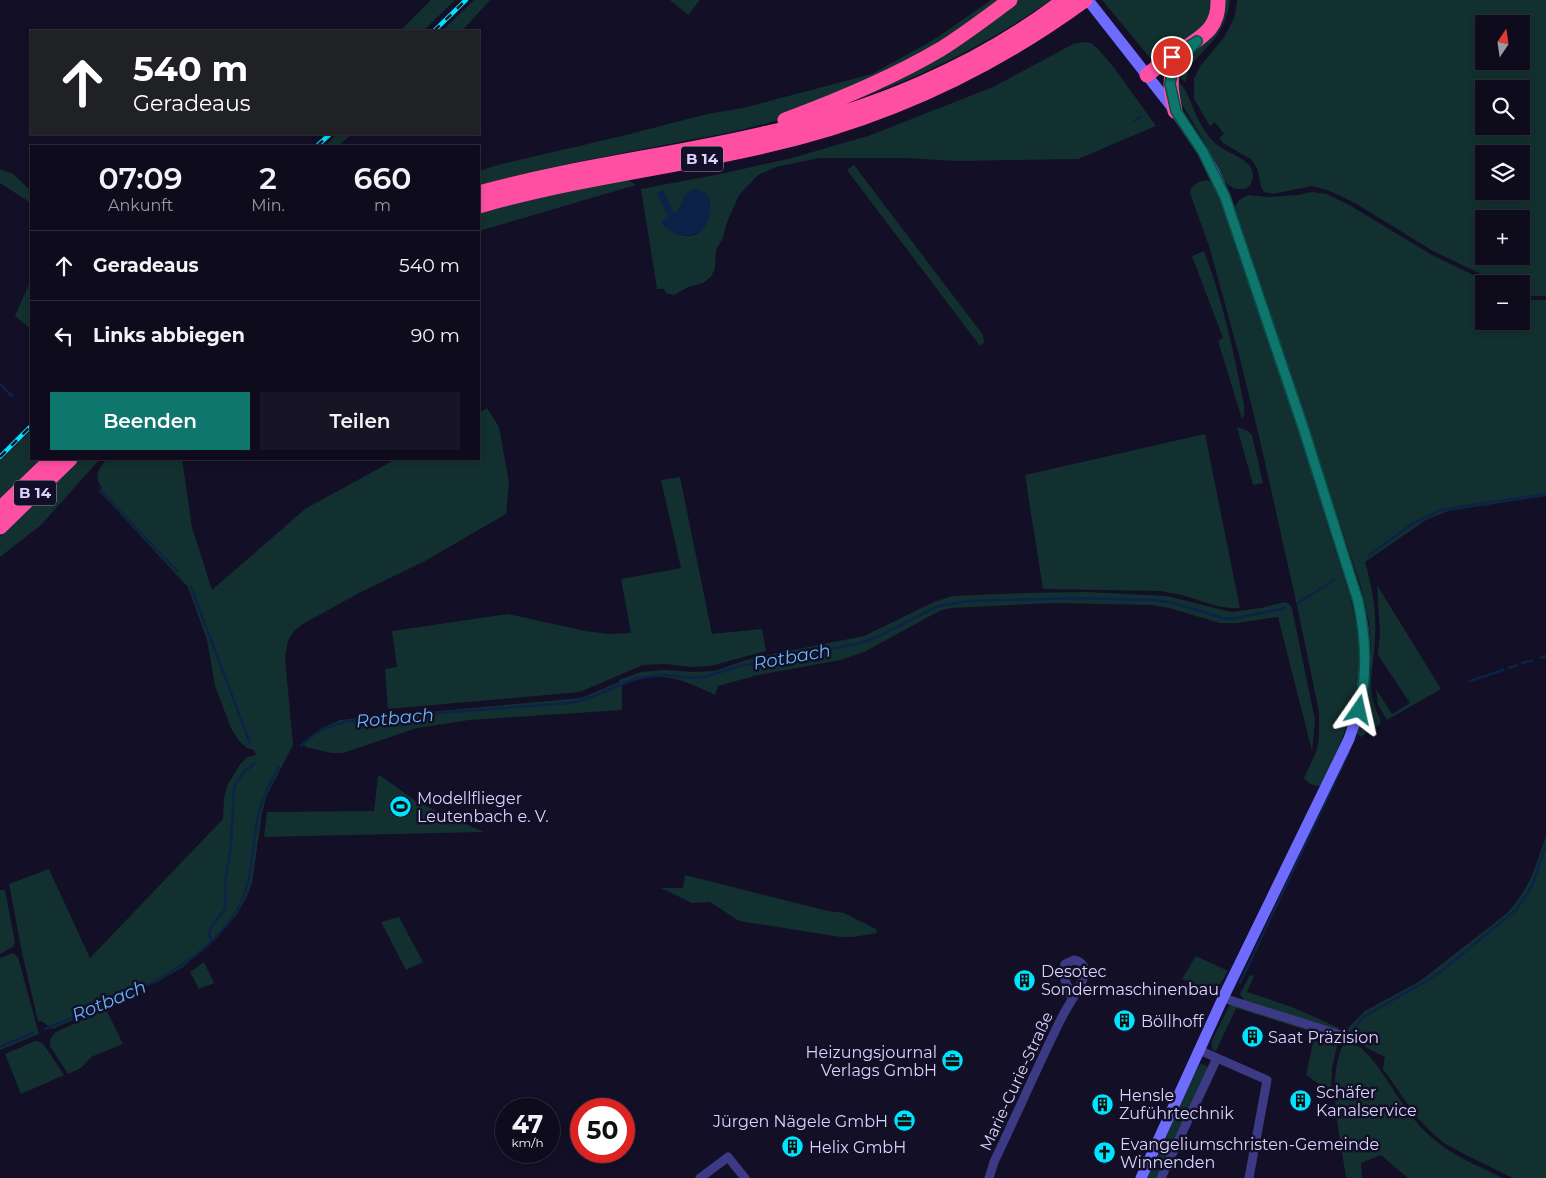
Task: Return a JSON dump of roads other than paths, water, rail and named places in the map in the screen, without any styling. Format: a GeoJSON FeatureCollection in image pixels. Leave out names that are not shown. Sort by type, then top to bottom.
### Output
{"type":"FeatureCollection","features":[{"type":"Feature","properties":{"kind":"highway"},"geometry":{"type":"LineString","coordinates":[[764,134],[777,123],[875,83],[921,61],[966,33],[1010,0]]}},
{"type":"Feature","properties":{"kind":"highway","name":"B 14"},"geometry":{"type":"LineString","coordinates":[[480,193],[554,175],[764,134],[846,112],[919,84],[987,50],[1064,0]]}},
{"type":"Feature","properties":{"kind":"highway","name":"B 14"},"geometry":{"type":"LineString","coordinates":[[480,206],[550,188],[765,146],[872,116],[922,96],[1004,54],[1087,0]]}},
{"type":"Feature","properties":{"kind":"highway"},"geometry":{"type":"LineString","coordinates":[[1150,79],[1175,65],[1210,29],[1215,22],[1218,0]]}},
{"type":"Feature","properties":{"kind":"highway"},"geometry":{"type":"LineString","coordinates":[[1150,79],[1182,50],[1197,41]]}},
{"type":"Feature","properties":{"kind":"highway"},"geometry":{"type":"LineString","coordinates":[[1175,65],[1170,77],[1170,84],[1176,111]]}},
{"type":"Feature","properties":{"kind":"highway","name":"B 14"},"geometry":{"type":"LineString","coordinates":[[0,509],[51,460]]}},
{"type":"Feature","properties":{"kind":"highway","name":"B 14"},"geometry":{"type":"LineString","coordinates":[[0,527],[69,460]]}},
{"type":"Feature","properties":{"kind":"main road"},"geometry":{"type":"LineString","coordinates":[[1087,0],[1102,16],[1176,111],[1203,152],[1225,197],[1358,601],[1364,626],[1366,652],[1362,697],[1356,722],[1223,998],[1141,1175]]}},
{"type":"Feature","properties":{"kind":"street","name":"Marie-Curie-Straße"},"geometry":{"type":"LineString","coordinates":[[989,1178],[994,1162],[1072,998]]}},
{"type":"Feature","properties":{"kind":"street"},"geometry":{"type":"LineString","coordinates":[[1223,998],[1344,1036]]}},
{"type":"Feature","properties":{"kind":"street"},"geometry":{"type":"LineString","coordinates":[[1199,1050],[1267,1080],[1249,1178]]}},
{"type":"Feature","properties":{"kind":"street"},"geometry":{"type":"LineString","coordinates":[[1161,1178],[1217,1058]]}},
{"type":"Feature","properties":{"kind":"street"},"geometry":{"type":"LineString","coordinates":[[700,1178],[728,1157],[745,1178]]}},
{"type":"Feature","properties":{"kind":"water"},"geometry":{"type":"Polygon","coordinates":[[[695,189],[704,192],[710,202],[708,221],[704,228],[693,235],[687,236],[671,231],[662,222],[663,219],[668,217],[657,193],[663,190],[674,214],[678,211],[684,197],[695,189]]]}},
{"type":"Feature","properties":{"kind":"waterway"},"geometry":{"type":"LineString","coordinates":[[1134,121],[1141,117]]}},
{"type":"Feature","properties":{"kind":"waterway"},"geometry":{"type":"LineString","coordinates":[[0,384],[12,396]]}},
{"type":"Feature","properties":{"kind":"waterway"},"geometry":{"type":"LineString","coordinates":[[100,490],[178,572]]}},
{"type":"Feature","properties":{"kind":"waterway"},"geometry":{"type":"LineString","coordinates":[[1368,556],[1412,524],[1441,510],[1546,494]]}},
{"type":"Feature","properties":{"kind":"waterway"},"geometry":{"type":"LineString","coordinates":[[1298,603],[1334,580]]}},
{"type":"Feature","properties":{"kind":"waterway"},"geometry":{"type":"LineString","coordinates":[[191,587],[250,743]]}},
{"type":"Feature","properties":{"kind":"waterway","name":"Rotbach"},"geometry":{"type":"LineString","coordinates":[[301,746],[315,734],[345,722],[384,717],[569,703],[584,700],[637,678],[664,675],[704,677],[740,666],[856,644],[873,639],[938,606],[970,601],[1074,598],[1152,600],[1174,603],[1222,618],[1232,619],[1285,608]]}},
{"type":"Feature","properties":{"kind":"waterway"},"geometry":{"type":"LineString","coordinates":[[1541,658],[1546,656]]}},
{"type":"Feature","properties":{"kind":"waterway"},"geometry":{"type":"LineString","coordinates":[[1522,663],[1532,661]]}},
{"type":"Feature","properties":{"kind":"waterway"},"geometry":{"type":"LineString","coordinates":[[1509,668],[1517,665]]}},
{"type":"Feature","properties":{"kind":"waterway"},"geometry":{"type":"LineString","coordinates":[[1470,681],[1503,670]]}},
{"type":"Feature","properties":{"kind":"waterway"},"geometry":{"type":"LineString","coordinates":[[1240,983],[1349,752]]}},
{"type":"Feature","properties":{"kind":"waterway"},"geometry":{"type":"LineString","coordinates":[[211,941],[209,932],[224,910],[226,897],[225,884],[231,845],[234,787],[244,772],[255,763]]}},
{"type":"Feature","properties":{"kind":"waterway","name":"Rotbach"},"geometry":{"type":"LineString","coordinates":[[45,1029],[134,992],[164,976],[192,958],[217,936],[236,912],[248,883],[258,815],[267,790],[279,767]]}},
{"type":"Feature","properties":{"kind":"waterway"},"geometry":{"type":"LineString","coordinates":[[1350,1034],[1363,1017],[1443,970],[1517,909],[1532,886],[1546,845]]}},
{"type":"Feature","properties":{"kind":"waterway","name":"Rotbach"},"geometry":{"type":"LineString","coordinates":[[0,1047],[33,1033]]}},
{"type":"Feature","properties":{"kind":"railway"},"geometry":{"type":"LineString","coordinates":[[435,30],[466,0]]}},
{"type":"Feature","properties":{"kind":"railway"},"geometry":{"type":"LineString","coordinates":[[318,145],[329,135]]}},
{"type":"Feature","properties":{"kind":"railway"},"geometry":{"type":"LineString","coordinates":[[0,457],[30,427]]}},
{"type":"Feature","properties":{"kind":"place","name":"Modellflieger Leutenbach e. V."},"geometry":{"type":"Point","coordinates":[401,807]}},
{"type":"Feature","properties":{"kind":"place","name":"Desotec Sondermaschinenbau"},"geometry":{"type":"Point","coordinates":[1025,980]}},
{"type":"Feature","properties":{"kind":"place","name":"Böllhoff"},"geometry":{"type":"Point","coordinates":[1125,1021]}},
{"type":"Feature","properties":{"kind":"place","name":"Saat Präzision"},"geometry":{"type":"Point","coordinates":[1252,1037]}},
{"type":"Feature","properties":{"kind":"place","name":"Heizungsjournal Verlags GmbH"},"geometry":{"type":"Point","coordinates":[953,1061]}},
{"type":"Feature","properties":{"kind":"place","name":"Schäfer Kanalservice"},"geometry":{"type":"Point","coordinates":[1300,1101]}},
{"type":"Feature","properties":{"kind":"place","name":"Hensle Zuführtechnik"},"geometry":{"type":"Point","coordinates":[1103,1104]}},
{"type":"Feature","properties":{"kind":"place","name":"Jürgen Nägele GmbH"},"geometry":{"type":"Point","coordinates":[904,1121]}},
{"type":"Feature","properties":{"kind":"place","name":"Helix GmbH"},"geometry":{"type":"Point","coordinates":[793,1147]}},
{"type":"Feature","properties":{"kind":"place","name":"Evangeliumschristen-Gemeinde Winnenden"},"geometry":{"type":"Point","coordinates":[1104,1153]}}]}
